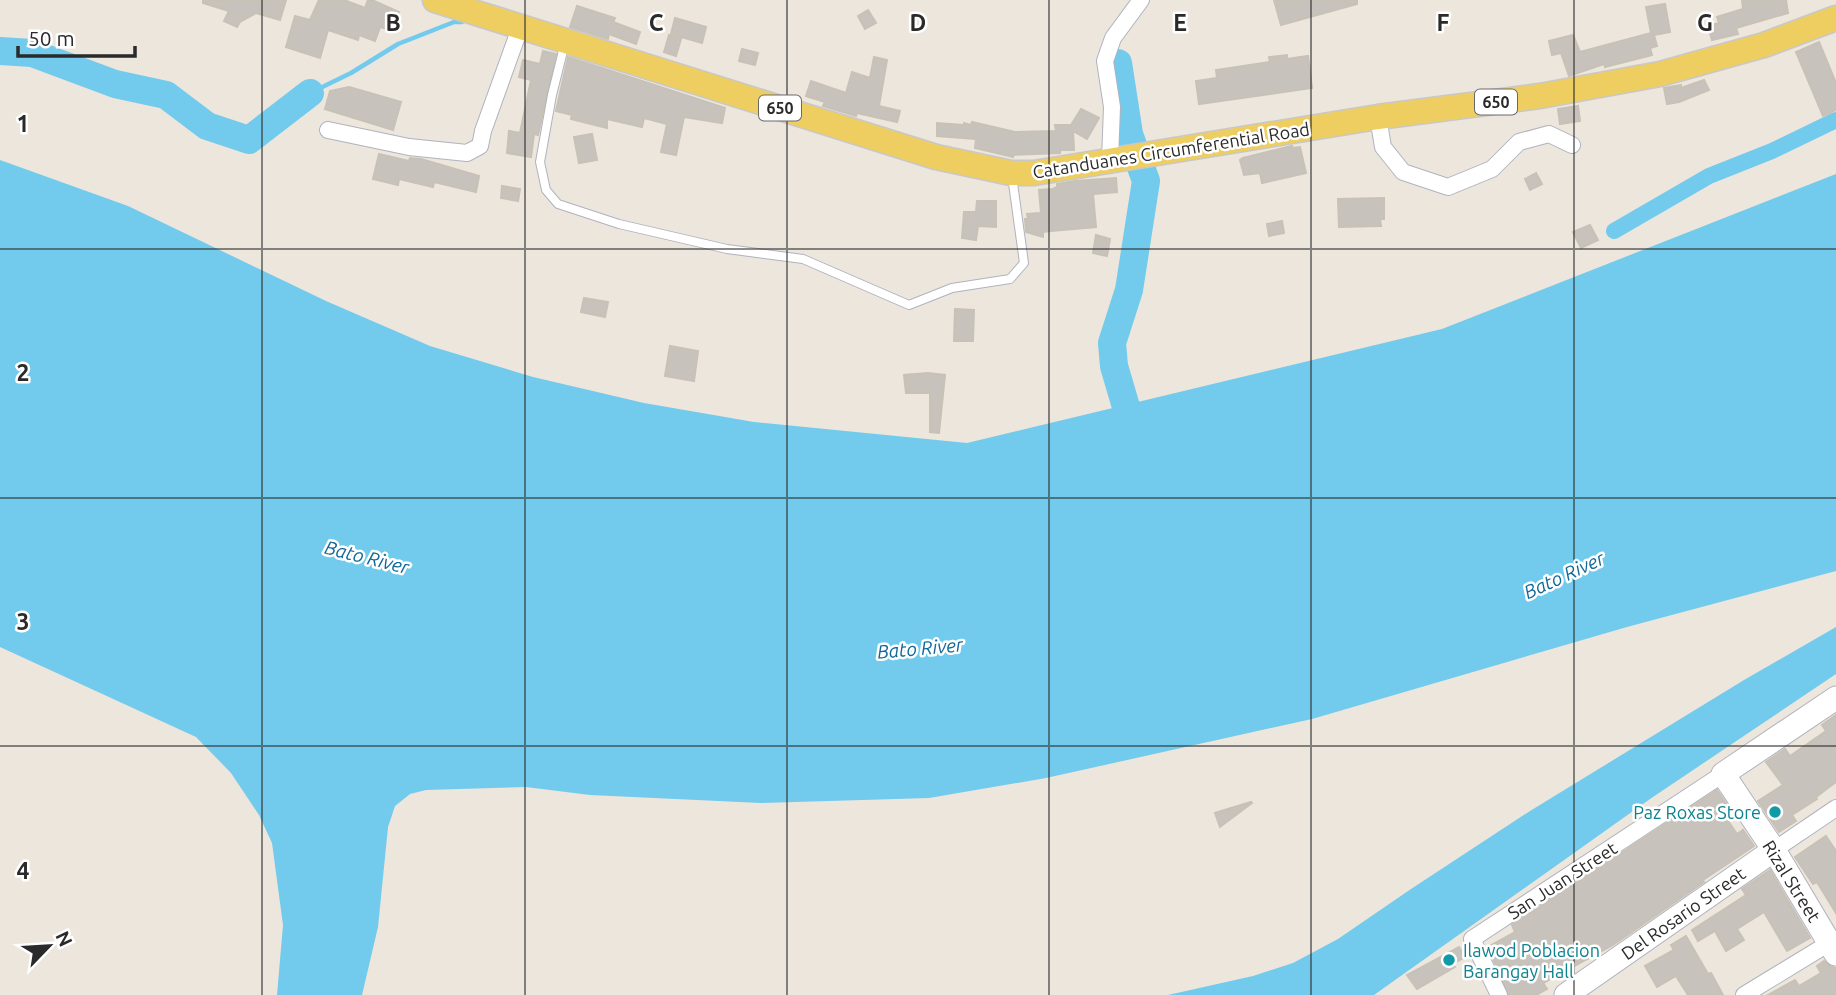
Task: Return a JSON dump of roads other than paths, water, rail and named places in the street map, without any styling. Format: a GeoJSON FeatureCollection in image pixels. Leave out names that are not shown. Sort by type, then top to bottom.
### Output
{"type":"FeatureCollection","features":[{"type":"Feature","properties":{"kind":"main road","name":"Catanduanes Circumferential Road"},"geometry":{"type":"LineString","coordinates":[[436,0],[936,157],[1012,173],[1034,173],[1378,117],[1540,96],[1660,74],[1764,45],[1836,18]]}},
{"type":"Feature","properties":{"kind":"main road"},"geometry":{"type":"LineString","coordinates":[[1723,774],[1836,698]]}},
{"type":"Feature","properties":{"kind":"main road","name":"Rizal Street"},"geometry":{"type":"LineString","coordinates":[[1723,774],[1834,946]]}},
{"type":"Feature","properties":{"kind":"main road","name":"Del Rosario Street"},"geometry":{"type":"LineString","coordinates":[[1566,995],[1774,850]]}},
{"type":"Feature","properties":{"kind":"street"},"geometry":{"type":"LineString","coordinates":[[1130,157],[1112,107],[1105,61],[1113,38],[1141,0]]}},
{"type":"Feature","properties":{"kind":"street"},"geometry":{"type":"LineString","coordinates":[[328,130],[409,147],[467,153],[480,146],[520,27]]}},
{"type":"Feature","properties":{"kind":"street"},"geometry":{"type":"LineString","coordinates":[[1378,117],[1383,147],[1403,172],[1448,187],[1492,169],[1519,142],[1549,134],[1572,145]]}},
{"type":"Feature","properties":{"kind":"street","name":"San Juan Street"},"geometry":{"type":"LineString","coordinates":[[1499,995],[1472,939],[1723,774]]}},
{"type":"Feature","properties":{"kind":"street","name":"Del Rosario Street"},"geometry":{"type":"LineString","coordinates":[[1774,850],[1836,808]]}},
{"type":"Feature","properties":{"kind":"street"},"geometry":{"type":"LineString","coordinates":[[1744,995],[1834,946]]}},
{"type":"Feature","properties":{"kind":"lane"},"geometry":{"type":"LineString","coordinates":[[565,42],[540,162],[546,190],[558,204],[619,225],[727,249],[803,259],[909,305],[952,288],[1010,279],[1024,262],[1012,173]]}},
{"type":"Feature","properties":{"kind":"water","name":"Bato River"},"geometry":{"type":"Polygon","coordinates":[[[0,160],[128,206],[326,301],[430,346],[533,377],[644,403],[754,422],[967,443],[1442,329],[1836,174],[1836,571],[1627,627],[1312,719],[1046,778],[929,798],[761,803],[590,795],[526,787],[426,790],[410,794],[395,806],[388,827],[378,927],[362,995],[277,995],[283,925],[272,843],[259,815],[231,773],[196,737],[0,647],[0,160]]]}},
{"type":"Feature","properties":{"kind":"water"},"geometry":{"type":"Polygon","coordinates":[[[1836,627],[1836,674],[1650,799],[1374,995],[1168,995],[1253,976],[1293,963],[1338,939],[1530,811],[1836,627]]]}},
{"type":"Feature","properties":{"kind":"waterway"},"geometry":{"type":"LineString","coordinates":[[310,93],[351,73],[398,44],[454,22],[462,22],[465,18]]}},
{"type":"Feature","properties":{"kind":"waterway"},"geometry":{"type":"LineString","coordinates":[[0,51],[32,53],[115,84],[166,95],[207,126],[249,140],[310,93]]}},
{"type":"Feature","properties":{"kind":"waterway"},"geometry":{"type":"LineString","coordinates":[[1118,63],[1129,134],[1146,181],[1129,290],[1112,343],[1114,366],[1136,441]]}},
{"type":"Feature","properties":{"kind":"waterway"},"geometry":{"type":"LineString","coordinates":[[1614,231],[1709,176],[1772,151],[1836,120]]}},
{"type":"Feature","properties":{"kind":"place","name":"Paz Roxas Store"},"geometry":{"type":"Point","coordinates":[1775,812]}},
{"type":"Feature","properties":{"kind":"place","name":"Ilawod Poblacion Barangay Hall"},"geometry":{"type":"Point","coordinates":[1449,960]}}]}
